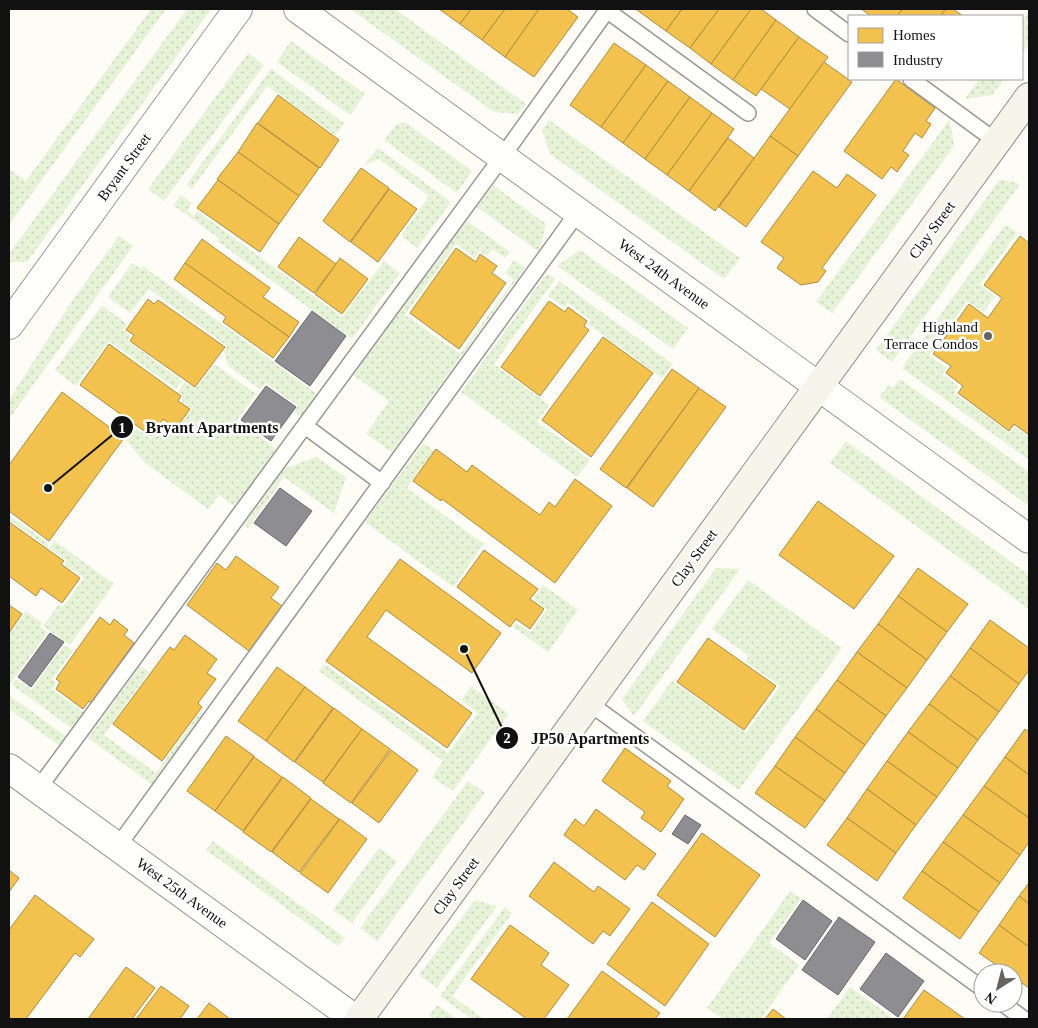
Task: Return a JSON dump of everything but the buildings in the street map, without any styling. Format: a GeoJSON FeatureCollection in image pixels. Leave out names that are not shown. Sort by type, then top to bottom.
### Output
{"type":"FeatureCollection","features":[{"type":"Feature","properties":{"kind":"street","name":"Bryant Street"},"geometry":{"type":"LineString","coordinates":[[9,325],[17,296],[238,9]]}},
{"type":"Feature","properties":{"kind":"street","name":"West 24th Avenue"},"geometry":{"type":"LineString","coordinates":[[298,9],[1029,539]]}},
{"type":"Feature","properties":{"kind":"street","name":"Clay Street"},"geometry":{"type":"LineString","coordinates":[[357,1019],[1029,97]]}},
{"type":"Feature","properties":{"kind":"street","name":"West 25th Avenue"},"geometry":{"type":"LineString","coordinates":[[9,768],[357,1019]]}},
{"type":"Feature","properties":{"kind":"lane"},"geometry":{"type":"LineString","coordinates":[[38,790],[502,157],[606,9],[748,113]]}},
{"type":"Feature","properties":{"kind":"lane"},"geometry":{"type":"LineString","coordinates":[[815,9],[848,33]]}},
{"type":"Feature","properties":{"kind":"lane"},"geometry":{"type":"LineString","coordinates":[[913,80],[997,142]]}},
{"type":"Feature","properties":{"kind":"lane"},"geometry":{"type":"LineString","coordinates":[[118,846],[578,212]]}},
{"type":"Feature","properties":{"kind":"lane"},"geometry":{"type":"LineString","coordinates":[[305,426],[382,483]]}},
{"type":"Feature","properties":{"kind":"lane"},"geometry":{"type":"LineString","coordinates":[[589,703],[973,982]]}},
{"type":"Feature","properties":{"kind":"green space"},"geometry":{"type":"Polygon","coordinates":[[[151,9],[166,9],[9,225],[9,169],[26,181],[151,9]]]}},
{"type":"Feature","properties":{"kind":"green space"},"geometry":{"type":"Polygon","coordinates":[[[187,9],[211,9],[27,262],[9,262],[9,254],[187,9]]]}},
{"type":"Feature","properties":{"kind":"green space"},"geometry":{"type":"Polygon","coordinates":[[[350,9],[395,9],[526,104],[518,114],[494,112],[350,9]]]}},
{"type":"Feature","properties":{"kind":"green space"},"geometry":{"type":"Polygon","coordinates":[[[1029,10],[1029,44],[1023,53],[1023,19],[1029,10]]]}},
{"type":"Feature","properties":{"kind":"green space"},"geometry":{"type":"Polygon","coordinates":[[[291,41],[365,94],[350,115],[277,62],[291,41]]]}},
{"type":"Feature","properties":{"kind":"green space"},"geometry":{"type":"Polygon","coordinates":[[[248,53],[264,65],[164,201],[148,189],[248,53]]]}},
{"type":"Feature","properties":{"kind":"green space"},"geometry":{"type":"Polygon","coordinates":[[[271,69],[344,123],[335,135],[267,86],[192,189],[186,185],[271,69]]]}},
{"type":"Feature","properties":{"kind":"green space"},"geometry":{"type":"Polygon","coordinates":[[[978,80],[1003,80],[992,95],[965,99],[978,80]]]}},
{"type":"Feature","properties":{"kind":"green space"},"geometry":{"type":"Polygon","coordinates":[[[950,119],[954,146],[832,313],[816,302],[950,119]]]}},
{"type":"Feature","properties":{"kind":"green space"},"geometry":{"type":"Polygon","coordinates":[[[549,120],[740,258],[724,279],[550,154],[542,130],[549,120]]]}},
{"type":"Feature","properties":{"kind":"green space"},"geometry":{"type":"Polygon","coordinates":[[[405,122],[472,171],[457,193],[384,140],[396,125],[405,122]]]}},
{"type":"Feature","properties":{"kind":"green space"},"geometry":{"type":"Polygon","coordinates":[[[378,148],[451,202],[417,248],[401,236],[429,196],[379,159],[363,166],[378,148]]]}},
{"type":"Feature","properties":{"kind":"green space"},"geometry":{"type":"Polygon","coordinates":[[[1000,179],[1020,184],[892,362],[876,350],[1000,179]]]}},
{"type":"Feature","properties":{"kind":"green space"},"geometry":{"type":"Polygon","coordinates":[[[493,185],[546,224],[539,252],[477,207],[493,185]]]}},
{"type":"Feature","properties":{"kind":"green space"},"geometry":{"type":"Polygon","coordinates":[[[181,195],[192,203],[187,210],[194,216],[197,211],[342,317],[384,261],[400,273],[352,339],[217,241],[219,238],[173,205],[181,195]]]}},
{"type":"Feature","properties":{"kind":"green space"},"geometry":{"type":"Polygon","coordinates":[[[466,220],[510,252],[505,258],[492,249],[487,256],[480,251],[475,258],[456,244],[405,315],[460,354],[514,280],[505,273],[514,260],[525,268],[392,452],[366,434],[389,401],[353,375],[466,220]]]}},
{"type":"Feature","properties":{"kind":"green space"},"geometry":{"type":"Polygon","coordinates":[[[1005,225],[1017,233],[980,284],[995,296],[984,312],[967,301],[929,355],[947,368],[942,374],[958,386],[954,393],[1010,433],[1015,427],[1029,438],[1029,460],[902,368],[1005,225]]]}},
{"type":"Feature","properties":{"kind":"green space"},"geometry":{"type":"Polygon","coordinates":[[[119,236],[133,246],[9,419],[9,400],[74,298],[119,236]]]}},
{"type":"Feature","properties":{"kind":"green space"},"geometry":{"type":"Polygon","coordinates":[[[580,250],[688,328],[673,349],[557,266],[580,250]]]}},
{"type":"Feature","properties":{"kind":"green space"},"geometry":{"type":"Polygon","coordinates":[[[132,263],[141,269],[143,266],[318,395],[302,418],[294,412],[298,406],[266,383],[260,389],[228,366],[224,351],[227,346],[149,289],[130,313],[108,297],[132,263]]]}},
{"type":"Feature","properties":{"kind":"green space"},"geometry":{"type":"Polygon","coordinates":[[[547,273],[555,279],[494,364],[549,405],[537,422],[590,460],[577,477],[461,392],[547,273]]]}},
{"type":"Feature","properties":{"kind":"green space"},"geometry":{"type":"Polygon","coordinates":[[[559,281],[673,364],[662,378],[588,324],[591,320],[568,303],[564,307],[548,296],[559,281]]]}},
{"type":"Feature","properties":{"kind":"green space"},"geometry":{"type":"Polygon","coordinates":[[[102,305],[127,324],[123,330],[131,336],[128,341],[182,381],[176,389],[109,341],[76,386],[55,370],[102,305]]]}},
{"type":"Feature","properties":{"kind":"green space"},"geometry":{"type":"Polygon","coordinates":[[[214,364],[256,394],[237,420],[276,449],[234,506],[219,495],[208,509],[145,463],[126,440],[128,437],[116,428],[123,419],[151,439],[164,421],[176,430],[192,409],[181,401],[183,397],[177,393],[185,382],[196,388],[214,364]]]}},
{"type":"Feature","properties":{"kind":"green space"},"geometry":{"type":"Polygon","coordinates":[[[900,379],[1029,472],[1029,506],[879,397],[889,385],[893,388],[900,379]]]}},
{"type":"Feature","properties":{"kind":"green space"},"geometry":{"type":"Polygon","coordinates":[[[846,441],[1029,575],[1029,609],[830,463],[846,441]]]}},
{"type":"Feature","properties":{"kind":"green space"},"geometry":{"type":"Polygon","coordinates":[[[423,443],[434,451],[407,488],[484,544],[453,587],[365,522],[423,443]]]}},
{"type":"Feature","properties":{"kind":"green space"},"geometry":{"type":"Polygon","coordinates":[[[316,457],[346,477],[334,513],[284,477],[248,528],[244,525],[284,469],[316,457]]]}},
{"type":"Feature","properties":{"kind":"green space"},"geometry":{"type":"Polygon","coordinates":[[[9,515],[49,544],[47,547],[9,520],[9,515]]]}},
{"type":"Feature","properties":{"kind":"green space"},"geometry":{"type":"Polygon","coordinates":[[[55,541],[114,584],[70,645],[43,626],[59,604],[63,607],[84,578],[65,565],[67,561],[49,548],[55,541]]]}},
{"type":"Feature","properties":{"kind":"green space"},"geometry":{"type":"Polygon","coordinates":[[[716,568],[740,569],[634,716],[622,699],[716,568]]]}},
{"type":"Feature","properties":{"kind":"green space"},"geometry":{"type":"Polygon","coordinates":[[[748,580],[842,648],[739,790],[643,721],[672,681],[746,733],[780,686],[745,661],[749,656],[712,629],[748,580]]]}},
{"type":"Feature","properties":{"kind":"green space"},"geometry":{"type":"Polygon","coordinates":[[[543,585],[578,610],[548,652],[513,627],[516,623],[531,632],[547,609],[533,599],[543,585]]]}},
{"type":"Feature","properties":{"kind":"green space"},"geometry":{"type":"Polygon","coordinates":[[[26,611],[42,623],[40,627],[48,632],[10,684],[9,635],[26,611]]]}},
{"type":"Feature","properties":{"kind":"green space"},"geometry":{"type":"Polygon","coordinates":[[[64,645],[73,651],[52,679],[56,683],[52,689],[84,713],[73,729],[12,685],[16,679],[31,690],[64,645]]]}},
{"type":"Feature","properties":{"kind":"green space"},"geometry":{"type":"Polygon","coordinates":[[[324,664],[448,753],[478,713],[461,700],[471,686],[509,714],[453,791],[432,777],[443,761],[319,671],[324,664]]]}},
{"type":"Feature","properties":{"kind":"green space"},"geometry":{"type":"Polygon","coordinates":[[[140,666],[149,672],[104,735],[156,773],[200,712],[205,715],[154,786],[88,738],[140,666]]]}},
{"type":"Feature","properties":{"kind":"green space"},"geometry":{"type":"Polygon","coordinates":[[[9,695],[67,737],[60,746],[9,709],[9,695]]]}},
{"type":"Feature","properties":{"kind":"green space"},"geometry":{"type":"Polygon","coordinates":[[[468,781],[485,793],[377,941],[360,928],[468,781]]]}},
{"type":"Feature","properties":{"kind":"green space"},"geometry":{"type":"Polygon","coordinates":[[[213,841],[345,938],[338,946],[206,850],[213,841]]]}},
{"type":"Feature","properties":{"kind":"green space"},"geometry":{"type":"Polygon","coordinates":[[[379,848],[397,861],[352,923],[333,910],[379,848]]]}},
{"type":"Feature","properties":{"kind":"green space"},"geometry":{"type":"Polygon","coordinates":[[[790,891],[801,899],[769,943],[799,965],[761,1019],[723,1019],[707,1008],[790,891]]]}},
{"type":"Feature","properties":{"kind":"green space"},"geometry":{"type":"Polygon","coordinates":[[[475,900],[497,906],[437,988],[419,975],[475,900]]]}},
{"type":"Feature","properties":{"kind":"green space"},"geometry":{"type":"Polygon","coordinates":[[[505,907],[512,913],[452,996],[484,1019],[472,1019],[440,996],[505,907]]]}},
{"type":"Feature","properties":{"kind":"green space"},"geometry":{"type":"Polygon","coordinates":[[[850,987],[894,1019],[827,1019],[850,987]]]}},
{"type":"Feature","properties":{"kind":"green space"},"geometry":{"type":"Polygon","coordinates":[[[437,1005],[457,1019],[434,1019],[429,1016],[437,1005]]]}},
{"type":"Feature","properties":{"kind":"place","name":"Highland Terrace Condos"},"geometry":{"type":"Point","coordinates":[988,336]}},
{"type":"Feature","properties":{"kind":"place","name":"Bryant Apartments"},"geometry":{"type":"Point","coordinates":[48,488]}},
{"type":"Feature","properties":{"kind":"place","name":"JP50 Apartments"},"geometry":{"type":"Point","coordinates":[464,649]}}]}
